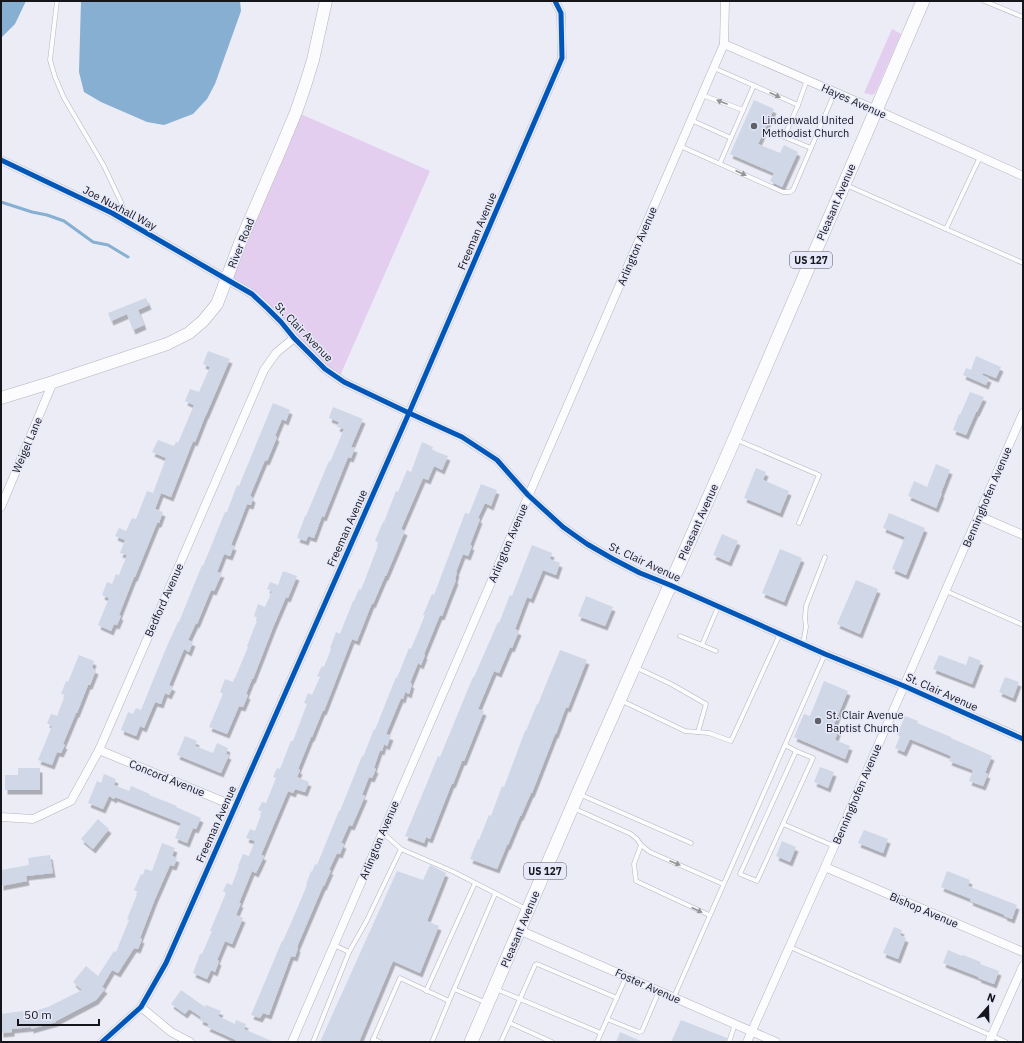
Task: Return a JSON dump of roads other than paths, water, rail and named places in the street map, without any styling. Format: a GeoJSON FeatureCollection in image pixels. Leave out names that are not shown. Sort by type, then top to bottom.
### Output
{"type":"FeatureCollection","features":[{"type":"Feature","properties":{"kind":"main road","name":"Pleasant Avenue"},"geometry":{"type":"LineString","coordinates":[[471,1042],[923,1]]}},
{"type":"Feature","properties":{"kind":"street","name":"River Road"},"geometry":{"type":"LineString","coordinates":[[1,398],[167,344],[189,333],[203,321],[216,304],[227,279],[240,243],[281,148],[305,86],[313,60],[326,1]]}},
{"type":"Feature","properties":{"kind":"street","name":"Freeman Avenue"},"geometry":{"type":"LineString","coordinates":[[102,1042],[141,1007],[166,963],[234,806],[409,413],[562,58],[561,13],[555,1]]}},
{"type":"Feature","properties":{"kind":"street"},"geometry":{"type":"LineString","coordinates":[[724,44],[725,1]]}},
{"type":"Feature","properties":{"kind":"street","name":"Arlington Avenue"},"geometry":{"type":"LineString","coordinates":[[292,1042],[724,44]]}},
{"type":"Feature","properties":{"kind":"street","name":"Hayes Avenue"},"geometry":{"type":"LineString","coordinates":[[724,44],[1023,176]]}},
{"type":"Feature","properties":{"kind":"street","name":"Joe Nuxhall Way"},"geometry":{"type":"LineString","coordinates":[[1,160],[126,220],[227,279]]}},
{"type":"Feature","properties":{"kind":"street","name":"St. Clair Avenue"},"geometry":{"type":"LineString","coordinates":[[227,279],[252,294],[282,322],[294,338],[326,369],[344,382],[462,437],[497,460],[528,495],[563,527],[587,544],[628,567],[1023,739]]}},
{"type":"Feature","properties":{"kind":"street","name":"Bedford Avenue"},"geometry":{"type":"LineString","coordinates":[[1,817],[33,819],[71,801],[99,750],[264,370],[276,353],[294,338]]}},
{"type":"Feature","properties":{"kind":"street","name":"Weigel Lane"},"geometry":{"type":"LineString","coordinates":[[1,507],[53,382]]}},
{"type":"Feature","properties":{"kind":"street","name":"Benninghofen Avenue"},"geometry":{"type":"LineString","coordinates":[[747,1042],[835,846],[1023,413]]}},
{"type":"Feature","properties":{"kind":"street"},"geometry":{"type":"LineString","coordinates":[[979,516],[1023,535]]}},
{"type":"Feature","properties":{"kind":"street","name":"Concord Avenue"},"geometry":{"type":"LineString","coordinates":[[99,750],[234,806]]}},
{"type":"Feature","properties":{"kind":"street","name":"Bishop Avenue"},"geometry":{"type":"LineString","coordinates":[[825,868],[1023,952]]}},
{"type":"Feature","properties":{"kind":"street","name":"Foster Avenue"},"geometry":{"type":"LineString","coordinates":[[519,930],[776,1042]]}},
{"type":"Feature","properties":{"kind":"street"},"geometry":{"type":"LineString","coordinates":[[990,1039],[1023,966]]}},
{"type":"Feature","properties":{"kind":"street"},"geometry":{"type":"LineString","coordinates":[[141,1007],[171,1032],[190,1042]]}},
{"type":"Feature","properties":{"kind":"lane"},"geometry":{"type":"LineString","coordinates":[[57,1],[50,60],[55,77],[64,98],[104,166],[121,202],[126,220]]}},
{"type":"Feature","properties":{"kind":"lane"},"geometry":{"type":"LineString","coordinates":[[984,1],[1023,17]]}},
{"type":"Feature","properties":{"kind":"lane"},"geometry":{"type":"LineString","coordinates":[[714,68],[798,104]]}},
{"type":"Feature","properties":{"kind":"lane"},"geometry":{"type":"LineString","coordinates":[[807,80],[784,137],[811,148]]}},
{"type":"Feature","properties":{"kind":"lane"},"geometry":{"type":"LineString","coordinates":[[720,164],[754,85]]}},
{"type":"Feature","properties":{"kind":"lane"},"geometry":{"type":"LineString","coordinates":[[680,145],[783,192],[790,192],[793,190],[835,92]]}},
{"type":"Feature","properties":{"kind":"lane"},"geometry":{"type":"LineString","coordinates":[[702,94],[743,110]]}},
{"type":"Feature","properties":{"kind":"lane"},"geometry":{"type":"LineString","coordinates":[[691,120],[731,138]]}},
{"type":"Feature","properties":{"kind":"lane"},"geometry":{"type":"LineString","coordinates":[[946,229],[980,157]]}},
{"type":"Feature","properties":{"kind":"lane"},"geometry":{"type":"LineString","coordinates":[[844,184],[1023,263]]}},
{"type":"Feature","properties":{"kind":"lane"},"geometry":{"type":"LineString","coordinates":[[734,439],[818,474],[798,523]]}},
{"type":"Feature","properties":{"kind":"lane"},"geometry":{"type":"LineString","coordinates":[[803,644],[806,628],[806,606],[825,557]]}},
{"type":"Feature","properties":{"kind":"lane"},"geometry":{"type":"LineString","coordinates":[[946,591],[1023,625]]}},
{"type":"Feature","properties":{"kind":"lane"},"geometry":{"type":"LineString","coordinates":[[702,645],[719,606]]}},
{"type":"Feature","properties":{"kind":"lane"},"geometry":{"type":"LineString","coordinates":[[620,700],[685,731],[709,733],[731,742],[780,634]]}},
{"type":"Feature","properties":{"kind":"lane"},"geometry":{"type":"LineString","coordinates":[[680,636],[716,651]]}},
{"type":"Feature","properties":{"kind":"lane"},"geometry":{"type":"LineString","coordinates":[[674,997],[825,654]]}},
{"type":"Feature","properties":{"kind":"lane"},"geometry":{"type":"LineString","coordinates":[[634,666],[671,684],[706,704],[698,732]]}},
{"type":"Feature","properties":{"kind":"lane"},"geometry":{"type":"LineString","coordinates":[[785,744],[796,751],[813,758],[757,881],[740,874],[796,751]]}},
{"type":"Feature","properties":{"kind":"lane"},"geometry":{"type":"LineString","coordinates":[[579,794],[691,843]]}},
{"type":"Feature","properties":{"kind":"lane"},"geometry":{"type":"LineString","coordinates":[[573,808],[630,834],[650,852],[723,884]]}},
{"type":"Feature","properties":{"kind":"lane"},"geometry":{"type":"LineString","coordinates":[[783,824],[835,846]]}},
{"type":"Feature","properties":{"kind":"lane"},"geometry":{"type":"LineString","coordinates":[[382,833],[401,849],[454,872],[528,910]]}},
{"type":"Feature","properties":{"kind":"lane"},"geometry":{"type":"LineString","coordinates":[[641,845],[634,864],[636,881],[709,915]]}},
{"type":"Feature","properties":{"kind":"lane"},"geometry":{"type":"LineString","coordinates":[[312,1042],[349,952],[366,922],[401,849]]}},
{"type":"Feature","properties":{"kind":"lane"},"geometry":{"type":"LineString","coordinates":[[426,991],[474,883]]}},
{"type":"Feature","properties":{"kind":"lane"},"geometry":{"type":"LineString","coordinates":[[432,1042],[495,894]]}},
{"type":"Feature","properties":{"kind":"lane"},"geometry":{"type":"LineString","coordinates":[[334,945],[349,952]]}},
{"type":"Feature","properties":{"kind":"lane"},"geometry":{"type":"LineString","coordinates":[[790,947],[990,1039],[1006,1042]]}},
{"type":"Feature","properties":{"kind":"lane"},"geometry":{"type":"LineString","coordinates":[[501,1042],[537,964],[617,998]]}},
{"type":"Feature","properties":{"kind":"lane"},"geometry":{"type":"LineString","coordinates":[[597,1042],[626,976]]}},
{"type":"Feature","properties":{"kind":"lane"},"geometry":{"type":"LineString","coordinates":[[380,1042],[373,1040],[400,978],[449,1001]]}},
{"type":"Feature","properties":{"kind":"lane"},"geometry":{"type":"LineString","coordinates":[[494,988],[601,1033]]}},
{"type":"Feature","properties":{"kind":"lane"},"geometry":{"type":"LineString","coordinates":[[454,989],[488,1003]]}},
{"type":"Feature","properties":{"kind":"lane"},"geometry":{"type":"LineString","coordinates":[[607,1019],[639,1032],[642,1031],[659,991]]}},
{"type":"Feature","properties":{"kind":"lane"},"geometry":{"type":"LineString","coordinates":[[510,1023],[552,1042]]}},
{"type":"Feature","properties":{"kind":"lane"},"geometry":{"type":"LineString","coordinates":[[729,1042],[735,1024]]}},
{"type":"Feature","properties":{"kind":"water"},"geometry":{"type":"Polygon","coordinates":[[[1,1],[26,1],[15,24],[2,37],[1,37],[1,1]]]}},
{"type":"Feature","properties":{"kind":"water"},"geometry":{"type":"Polygon","coordinates":[[[81,1],[240,1],[241,11],[215,84],[207,99],[193,114],[164,125],[147,122],[101,102],[84,92],[79,72],[81,1]]]}},
{"type":"Feature","properties":{"kind":"waterway"},"geometry":{"type":"LineString","coordinates":[[1,202],[64,221],[93,242],[108,245],[128,257]]}},
{"type":"Feature","properties":{"kind":"place","name":"Lindenwald United Methodist Church"},"geometry":{"type":"Point","coordinates":[754,126]}},
{"type":"Feature","properties":{"kind":"place","name":"St. Clair Avenue Baptist Church"},"geometry":{"type":"Point","coordinates":[818,721]}}]}
